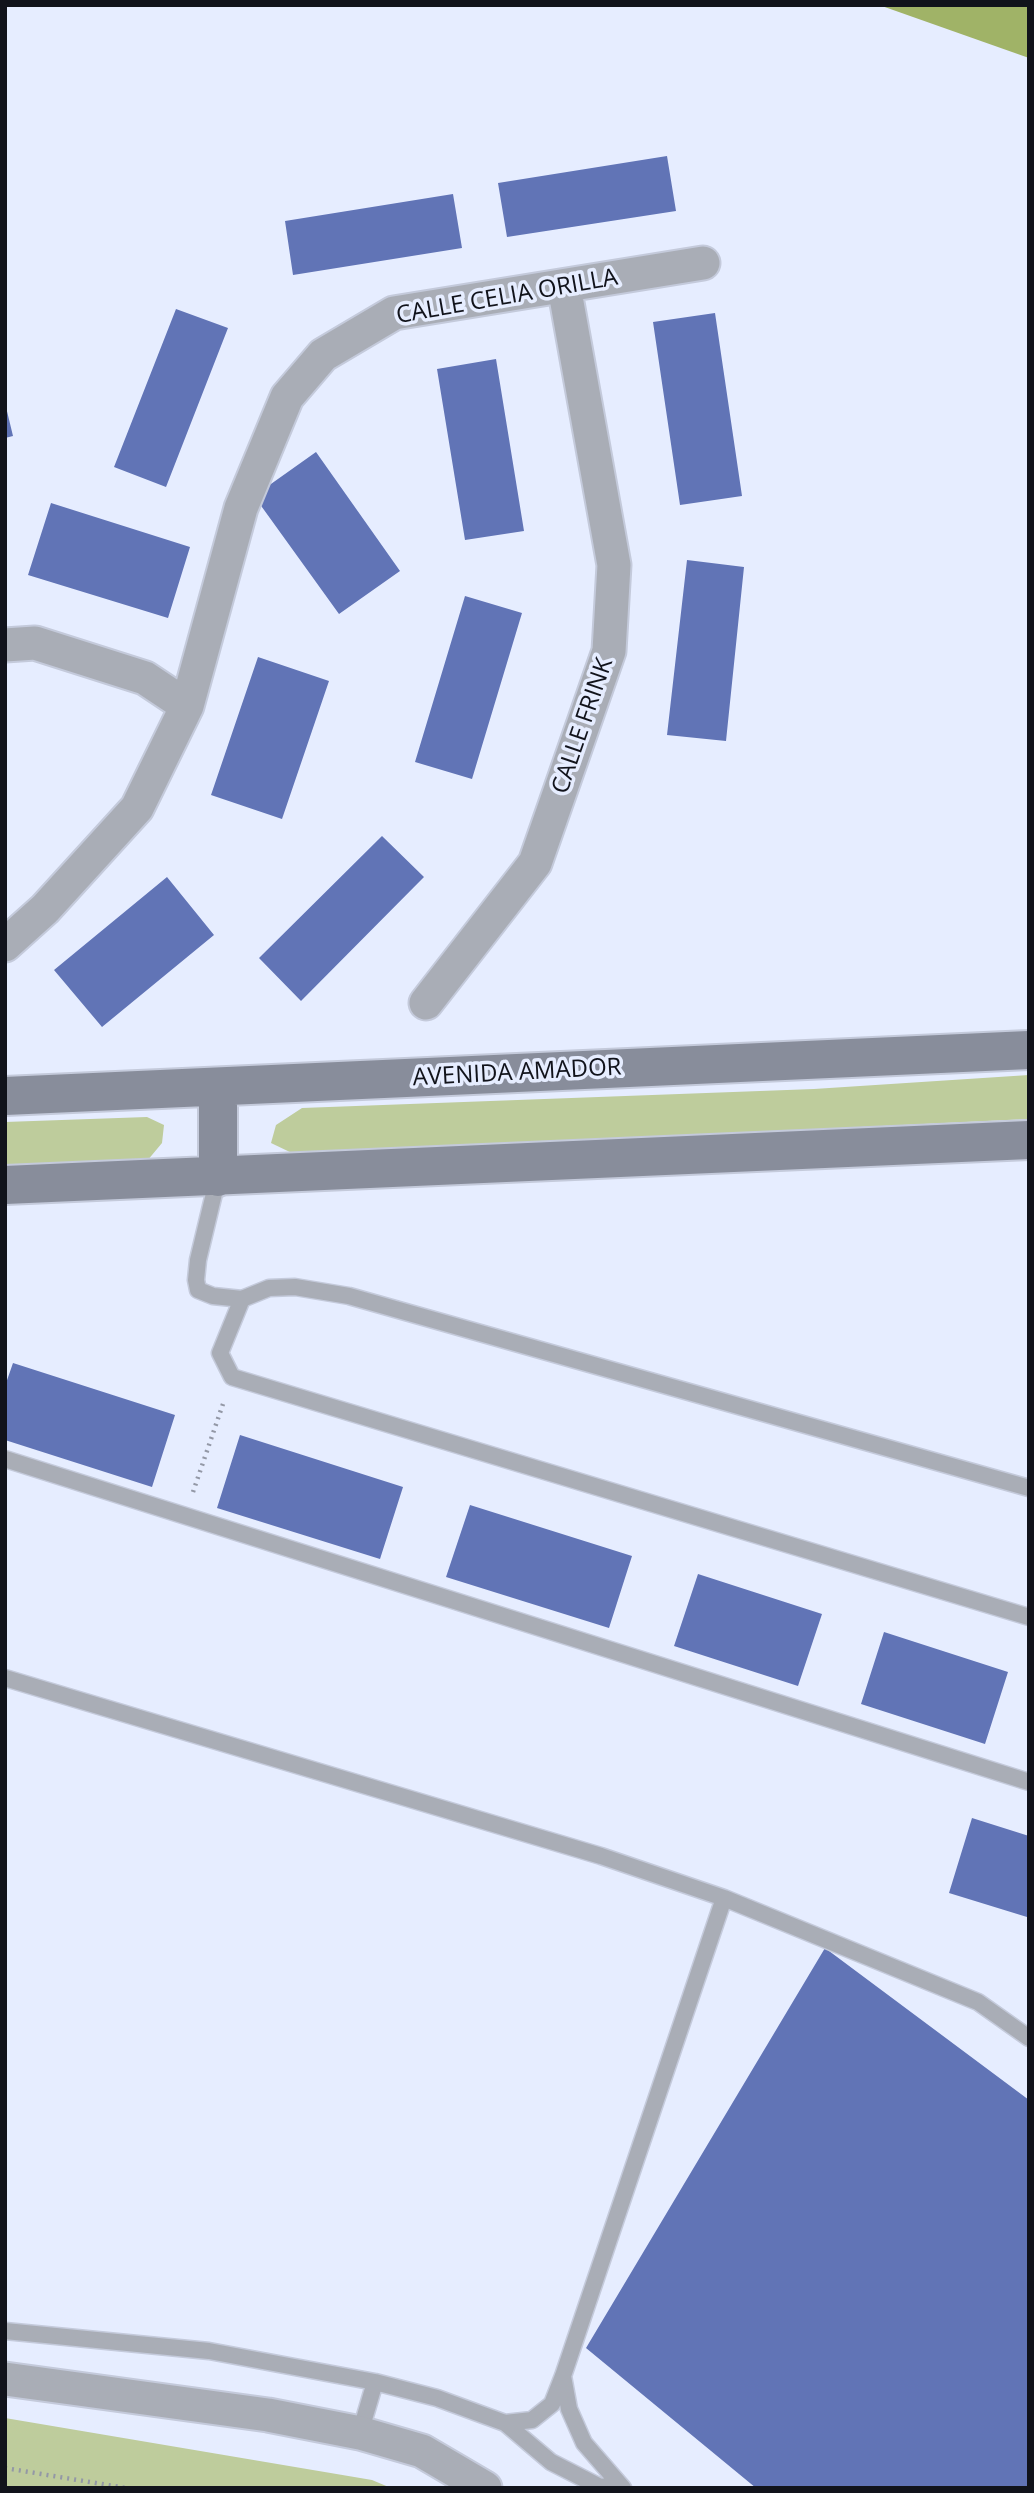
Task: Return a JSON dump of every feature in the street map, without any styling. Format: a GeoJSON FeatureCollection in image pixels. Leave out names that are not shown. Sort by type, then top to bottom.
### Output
{"type":"FeatureCollection","features":[{"type":"Feature","properties":{"kind":"main road","name":"AVENIDA AMADOR"},"geometry":{"type":"LineString","coordinates":[[5,1096],[1029,1050]]}},
{"type":"Feature","properties":{"kind":"main road"},"geometry":{"type":"LineString","coordinates":[[218,1087],[218,1177]]}},
{"type":"Feature","properties":{"kind":"main road"},"geometry":{"type":"LineString","coordinates":[[5,1185],[1029,1140]]}},
{"type":"Feature","properties":{"kind":"street","name":"CALLE CELIA ORILLA"},"geometry":{"type":"LineString","coordinates":[[5,945],[45,909],[137,808],[187,706],[241,508],[287,397],[323,355],[394,313],[703,263]]}},
{"type":"Feature","properties":{"kind":"street","name":"CALLE FRINK"},"geometry":{"type":"LineString","coordinates":[[426,1003],[535,863],[610,652],[614,565],[564,286]]}},
{"type":"Feature","properties":{"kind":"street"},"geometry":{"type":"LineString","coordinates":[[5,645],[36,643],[145,678],[187,706]]}},
{"type":"Feature","properties":{"kind":"street"},"geometry":{"type":"LineString","coordinates":[[5,2379],[268,2415],[360,2433],[422,2451],[485,2488]]}},
{"type":"Feature","properties":{"kind":"lane"},"geometry":{"type":"LineString","coordinates":[[218,1177],[198,1260],[198,1290],[213,1296],[242,1299],[268,1288],[295,1287],[349,1296],[1029,1488]]}},
{"type":"Feature","properties":{"kind":"lane"},"geometry":{"type":"LineString","coordinates":[[242,1299],[220,1353],[232,1377],[1029,1617]]}},
{"type":"Feature","properties":{"kind":"lane"},"geometry":{"type":"LineString","coordinates":[[5,1459],[1029,1782]]}},
{"type":"Feature","properties":{"kind":"lane"},"geometry":{"type":"LineString","coordinates":[[5,1678],[601,1856],[724,1898],[978,2003],[1029,2038]]}},
{"type":"Feature","properties":{"kind":"lane"},"geometry":{"type":"LineString","coordinates":[[505,2423],[532,2420],[551,2404],[563,2376],[724,1898]]}},
{"type":"Feature","properties":{"kind":"lane"},"geometry":{"type":"LineString","coordinates":[[5,2331],[209,2351],[374,2382],[438,2398],[505,2423],[551,2462],[600,2487],[621,2486]]}},
{"type":"Feature","properties":{"kind":"lane"},"geometry":{"type":"LineString","coordinates":[[563,2376],[569,2409],[584,2443],[621,2486]]}},
{"type":"Feature","properties":{"kind":"lane"},"geometry":{"type":"LineString","coordinates":[[360,2433],[374,2382]]}},
{"type":"Feature","properties":{"kind":"path"},"geometry":{"type":"LineString","coordinates":[[185,1516],[232,1377]]}},
{"type":"Feature","properties":{"kind":"path"},"geometry":{"type":"LineString","coordinates":[[5,2468],[126,2488]]}},
{"type":"Feature","properties":{"kind":"green space"},"geometry":{"type":"Polygon","coordinates":[[[879,5],[1029,5],[1029,58],[879,5]]]}},
{"type":"Feature","properties":{"kind":"green space"},"geometry":{"type":"Polygon","coordinates":[[[1029,1075],[1029,1119],[294,1154],[271,1143],[276,1125],[302,1108],[814,1089],[1029,1075]]]}},
{"type":"Feature","properties":{"kind":"green space"},"geometry":{"type":"Polygon","coordinates":[[[147,1117],[164,1125],[162,1143],[147,1161],[5,1166],[5,1122],[147,1117]]]}},
{"type":"Feature","properties":{"kind":"green space"},"geometry":{"type":"Polygon","coordinates":[[[5,2418],[372,2480],[391,2488],[5,2488],[5,2418]]]}},
{"type":"Feature","properties":{"kind":"building"},"geometry":{"type":"Polygon","coordinates":[[[667,156],[676,211],[507,237],[498,183],[667,156]]]}},
{"type":"Feature","properties":{"kind":"building"},"geometry":{"type":"Polygon","coordinates":[[[453,194],[462,248],[293,275],[285,221],[453,194]]]}},
{"type":"Feature","properties":{"kind":"building"},"geometry":{"type":"Polygon","coordinates":[[[176,309],[228,328],[166,487],[114,467],[176,309]]]}},
{"type":"Feature","properties":{"kind":"building"},"geometry":{"type":"Polygon","coordinates":[[[715,313],[742,496],[680,505],[653,322],[715,313]]]}},
{"type":"Feature","properties":{"kind":"building"},"geometry":{"type":"Polygon","coordinates":[[[496,359],[524,531],[465,540],[437,369],[496,359]]]}},
{"type":"Feature","properties":{"kind":"building"},"geometry":{"type":"Polygon","coordinates":[[[5,408],[13,436],[5,438],[5,408]]]}},
{"type":"Feature","properties":{"kind":"building"},"geometry":{"type":"Polygon","coordinates":[[[316,452],[400,571],[339,614],[254,496],[316,452]]]}},
{"type":"Feature","properties":{"kind":"building"},"geometry":{"type":"Polygon","coordinates":[[[51,503],[190,547],[168,618],[28,575],[51,503]]]}},
{"type":"Feature","properties":{"kind":"building"},"geometry":{"type":"Polygon","coordinates":[[[687,560],[744,567],[726,741],[667,735],[687,560]]]}},
{"type":"Feature","properties":{"kind":"building"},"geometry":{"type":"Polygon","coordinates":[[[465,596],[522,613],[472,779],[415,762],[465,596]]]}},
{"type":"Feature","properties":{"kind":"building"},"geometry":{"type":"Polygon","coordinates":[[[258,657],[329,681],[282,819],[211,795],[258,657]]]}},
{"type":"Feature","properties":{"kind":"building"},"geometry":{"type":"Polygon","coordinates":[[[382,836],[424,877],[301,1001],[259,958],[382,836]]]}},
{"type":"Feature","properties":{"kind":"building"},"geometry":{"type":"Polygon","coordinates":[[[167,877],[214,935],[102,1027],[54,970],[167,877]]]}},
{"type":"Feature","properties":{"kind":"building"},"geometry":{"type":"Polygon","coordinates":[[[13,1363],[175,1415],[152,1487],[5,1440],[5,1386],[13,1363]]]}},
{"type":"Feature","properties":{"kind":"building"},"geometry":{"type":"Polygon","coordinates":[[[240,1435],[403,1487],[380,1559],[217,1508],[240,1435]]]}},
{"type":"Feature","properties":{"kind":"building"},"geometry":{"type":"Polygon","coordinates":[[[470,1505],[632,1556],[609,1628],[446,1577],[470,1505]]]}},
{"type":"Feature","properties":{"kind":"building"},"geometry":{"type":"Polygon","coordinates":[[[698,1574],[822,1614],[798,1686],[674,1646],[698,1574]]]}},
{"type":"Feature","properties":{"kind":"building"},"geometry":{"type":"Polygon","coordinates":[[[884,1632],[1008,1672],[985,1744],[861,1704],[884,1632]]]}},
{"type":"Feature","properties":{"kind":"building"},"geometry":{"type":"Polygon","coordinates":[[[972,1818],[1029,1836],[1027,1917],[949,1893],[972,1818]]]}},
{"type":"Feature","properties":{"kind":"building"},"geometry":{"type":"Polygon","coordinates":[[[825,1948],[1029,2100],[1029,2488],[756,2488],[586,2348],[825,1948]]]}}]}
